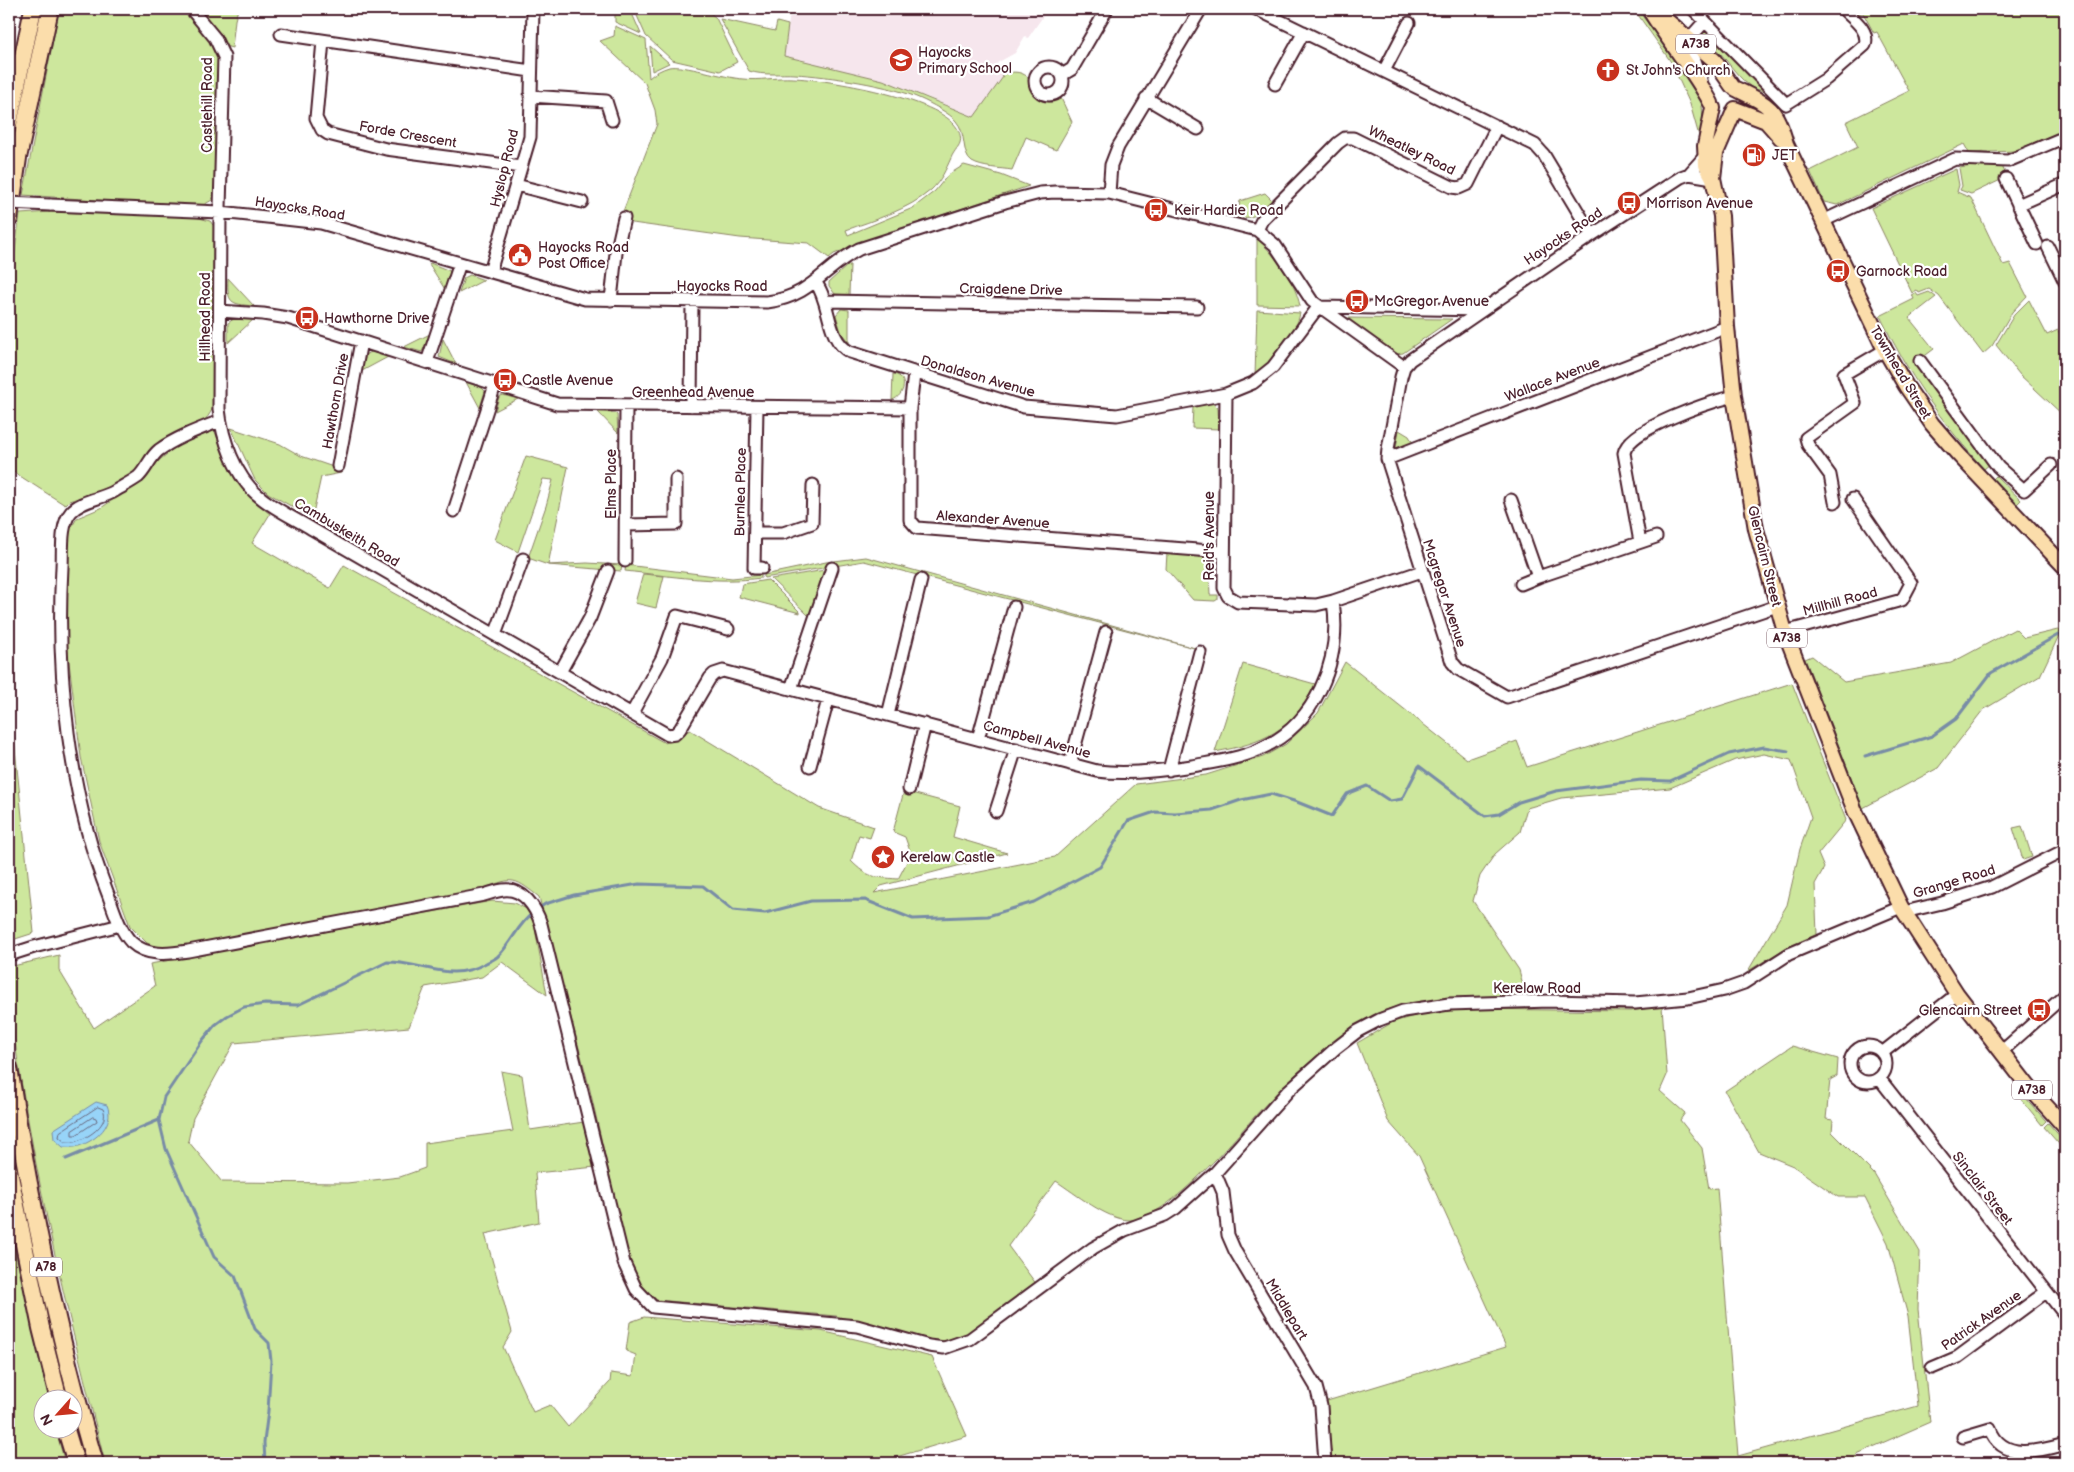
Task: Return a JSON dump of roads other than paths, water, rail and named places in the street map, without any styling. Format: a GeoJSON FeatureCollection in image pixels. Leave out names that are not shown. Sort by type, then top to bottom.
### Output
{"type":"FeatureCollection","features":[{"type":"Feature","properties":{"kind":"highway"},"geometry":{"type":"LineString","coordinates":[[9,122],[33,9]]}},
{"type":"Feature","properties":{"kind":"highway"},"geometry":{"type":"LineString","coordinates":[[9,219],[18,158],[50,9]]}},
{"type":"Feature","properties":{"kind":"highway","name":"A78"},"geometry":{"type":"LineString","coordinates":[[9,1068],[40,1240],[58,1323],[95,1463]]}},
{"type":"Feature","properties":{"kind":"highway","name":"A78"},"geometry":{"type":"LineString","coordinates":[[9,1171],[41,1328],[56,1390]]}},
{"type":"Feature","properties":{"kind":"highway"},"geometry":{"type":"LineString","coordinates":[[69,1440],[76,1463]]}},
{"type":"Feature","properties":{"kind":"main road","name":"A738"},"geometry":{"type":"LineString","coordinates":[[1651,9],[1714,60],[1739,97],[1735,109]]}},
{"type":"Feature","properties":{"kind":"main road","name":"A738"},"geometry":{"type":"LineString","coordinates":[[1651,9],[1660,28],[1702,87],[1712,106]]}},
{"type":"Feature","properties":{"kind":"main road","name":"A738"},"geometry":{"type":"LineString","coordinates":[[1712,106],[1711,95],[1715,88],[1723,84],[1734,88]]}},
{"type":"Feature","properties":{"kind":"main road","name":"Townhead Street"},"geometry":{"type":"LineString","coordinates":[[1734,88],[1761,101],[1776,115],[1786,144],[1885,350],[1906,386],[1932,424],[2065,567]]}},
{"type":"Feature","properties":{"kind":"main road"},"geometry":{"type":"LineString","coordinates":[[1712,106],[1721,113],[1735,109]]}},
{"type":"Feature","properties":{"kind":"main road","name":"Glencairn Street"},"geometry":{"type":"LineString","coordinates":[[1712,106],[1705,146],[1706,165],[1713,178],[1721,216],[1727,327],[1734,396],[1756,529],[1785,632],[1852,803],[1879,864],[1903,909],[1957,994],[2028,1086],[2065,1127]]}},
{"type":"Feature","properties":{"kind":"main road","name":"Townhead Street"},"geometry":{"type":"LineString","coordinates":[[1735,109],[1766,121],[1786,144]]}},
{"type":"Feature","properties":{"kind":"main road","name":"Glencairn Street"},"geometry":{"type":"LineString","coordinates":[[1713,178],[1716,153],[1735,109]]}},
{"type":"Feature","properties":{"kind":"street","name":"Castlehill Road"},"geometry":{"type":"LineString","coordinates":[[191,9],[215,38],[224,57],[220,212]]}},
{"type":"Feature","properties":{"kind":"street","name":"Hyslop Road"},"geometry":{"type":"LineString","coordinates":[[490,272],[530,137],[533,9]]}},
{"type":"Feature","properties":{"kind":"street"},"geometry":{"type":"LineString","coordinates":[[1062,75],[1072,69],[1107,9]]}},
{"type":"Feature","properties":{"kind":"street"},"geometry":{"type":"LineString","coordinates":[[1108,193],[1113,158],[1146,98],[1201,9]]}},
{"type":"Feature","properties":{"kind":"street"},"geometry":{"type":"LineString","coordinates":[[1256,9],[1539,148],[1592,235]]}},
{"type":"Feature","properties":{"kind":"street"},"geometry":{"type":"LineString","coordinates":[[1694,9],[1786,104],[1826,79],[1865,45],[1867,40],[1864,31],[1843,9]]}},
{"type":"Feature","properties":{"kind":"street"},"geometry":{"type":"LineString","coordinates":[[1702,87],[1701,73],[1690,49],[1688,39],[1704,21]]}},
{"type":"Feature","properties":{"kind":"street"},"geometry":{"type":"LineString","coordinates":[[1384,71],[1408,23]]}},
{"type":"Feature","properties":{"kind":"street"},"geometry":{"type":"LineString","coordinates":[[1275,84],[1304,32]]}},
{"type":"Feature","properties":{"kind":"street"},"geometry":{"type":"LineString","coordinates":[[281,34],[531,71]]}},
{"type":"Feature","properties":{"kind":"street","name":"Forde Crescent"},"geometry":{"type":"LineString","coordinates":[[323,41],[316,118],[322,130],[328,134],[386,149],[521,167]]}},
{"type":"Feature","properties":{"kind":"street"},"geometry":{"type":"LineString","coordinates":[[1761,101],[1773,90]]}},
{"type":"Feature","properties":{"kind":"street"},"geometry":{"type":"LineString","coordinates":[[530,96],[606,101],[612,120]]}},
{"type":"Feature","properties":{"kind":"street"},"geometry":{"type":"LineString","coordinates":[[1146,98],[1198,129]]}},
{"type":"Feature","properties":{"kind":"street","name":"Wheatley Road"},"geometry":{"type":"LineString","coordinates":[[1257,230],[1262,220],[1345,138],[1353,138],[1452,187],[1459,188],[1468,184],[1497,126]]}},
{"type":"Feature","properties":{"kind":"street"},"geometry":{"type":"LineString","coordinates":[[1823,222],[1955,158],[2008,161],[2065,137]]}},
{"type":"Feature","properties":{"kind":"street","name":"Hayocks Road"},"geometry":{"type":"LineString","coordinates":[[9,203],[220,212],[321,223],[578,298],[775,301],[793,295],[816,283],[848,256],[859,250],[1005,202],[1040,193],[1108,193],[1257,230],[1275,245],[1309,298],[1404,367],[1410,360],[1481,310],[1681,176],[1689,174],[1706,156]]}},
{"type":"Feature","properties":{"kind":"street"},"geometry":{"type":"LineString","coordinates":[[1689,174],[1713,178]]}},
{"type":"Feature","properties":{"kind":"street"},"geometry":{"type":"LineString","coordinates":[[2006,180],[2018,205],[2064,278]]}},
{"type":"Feature","properties":{"kind":"street"},"geometry":{"type":"LineString","coordinates":[[2018,205],[2065,184]]}},
{"type":"Feature","properties":{"kind":"street"},"geometry":{"type":"LineString","coordinates":[[516,185],[582,202]]}},
{"type":"Feature","properties":{"kind":"street","name":"Hillhead Road"},"geometry":{"type":"LineString","coordinates":[[220,212],[220,421]]}},
{"type":"Feature","properties":{"kind":"street"},"geometry":{"type":"LineString","coordinates":[[611,300],[616,253],[624,218]]}},
{"type":"Feature","properties":{"kind":"street"},"geometry":{"type":"LineString","coordinates":[[427,362],[460,263]]}},
{"type":"Feature","properties":{"kind":"street","name":"Donaldson Avenue"},"geometry":{"type":"LineString","coordinates":[[816,283],[837,340],[842,347],[850,352],[914,374],[1024,407],[1117,415],[1240,390],[1264,376],[1273,367],[1319,306]]}},
{"type":"Feature","properties":{"kind":"street"},"geometry":{"type":"LineString","coordinates":[[692,301],[692,406]]}},
{"type":"Feature","properties":{"kind":"street","name":"Craigdene Drive"},"geometry":{"type":"LineString","coordinates":[[824,301],[1197,308]]}},
{"type":"Feature","properties":{"kind":"street"},"geometry":{"type":"LineString","coordinates":[[1319,306],[1327,308],[1481,310]]}},
{"type":"Feature","properties":{"kind":"street","name":"Greenhead Avenue"},"geometry":{"type":"LineString","coordinates":[[220,311],[288,318],[557,404],[910,408]]}},
{"type":"Feature","properties":{"kind":"street","name":"Wallace Avenue"},"geometry":{"type":"LineString","coordinates":[[1387,459],[1727,327]]}},
{"type":"Feature","properties":{"kind":"street","name":"Hawthorn Drive"},"geometry":{"type":"LineString","coordinates":[[338,466],[361,341]]}},
{"type":"Feature","properties":{"kind":"street"},"geometry":{"type":"LineString","coordinates":[[1835,502],[1830,475],[1808,446],[1806,438],[1855,403],[1844,374],[1885,350]]}},
{"type":"Feature","properties":{"kind":"street"},"geometry":{"type":"LineString","coordinates":[[1920,361],[1998,466],[2024,490],[2051,464]]}},
{"type":"Feature","properties":{"kind":"street","name":"Mcgregor Avenue"},"geometry":{"type":"LineString","coordinates":[[1404,367],[1387,459],[1454,666],[1506,697],[1777,606]]}},
{"type":"Feature","properties":{"kind":"street","name":"Alexander Avenue"},"geometry":{"type":"LineString","coordinates":[[914,374],[910,408],[910,520],[917,528],[1224,552]]}},
{"type":"Feature","properties":{"kind":"street"},"geometry":{"type":"LineString","coordinates":[[454,511],[495,385]]}},
{"type":"Feature","properties":{"kind":"street","name":"Reid's Avenue"},"geometry":{"type":"LineString","coordinates":[[1226,394],[1224,588],[1228,596],[1235,601],[1316,605],[1422,571]]}},
{"type":"Feature","properties":{"kind":"street"},"geometry":{"type":"LineString","coordinates":[[1640,542],[1624,454],[1628,443],[1675,416],[1734,396]]}},
{"type":"Feature","properties":{"kind":"street","name":"Elms Place"},"geometry":{"type":"LineString","coordinates":[[625,561],[626,406]]}},
{"type":"Feature","properties":{"kind":"street","name":"Burnlea Place"},"geometry":{"type":"LineString","coordinates":[[757,407],[754,568],[762,568]]}},
{"type":"Feature","properties":{"kind":"street"},"geometry":{"type":"LineString","coordinates":[[9,955],[120,925],[103,883],[82,813],[73,761],[62,672],[61,577],[64,531],[71,512],[80,506],[111,494],[138,476],[158,451],[181,437],[220,421]]}},
{"type":"Feature","properties":{"kind":"street","name":"Cambuskeith Road"},"geometry":{"type":"LineString","coordinates":[[220,421],[239,470],[246,482],[259,497],[668,735]]}},
{"type":"Feature","properties":{"kind":"street"},"geometry":{"type":"LineString","coordinates":[[1983,481],[1998,466]]}},
{"type":"Feature","properties":{"kind":"street"},"geometry":{"type":"LineString","coordinates":[[626,525],[676,524],[676,479]]}},
{"type":"Feature","properties":{"kind":"street"},"geometry":{"type":"LineString","coordinates":[[755,533],[782,533],[812,523],[813,485]]}},
{"type":"Feature","properties":{"kind":"street","name":"Millhill Road"},"geometry":{"type":"LineString","coordinates":[[1785,632],[1902,600],[1910,583],[1853,498]]}},
{"type":"Feature","properties":{"kind":"street"},"geometry":{"type":"LineString","coordinates":[[1511,500],[1538,577]]}},
{"type":"Feature","properties":{"kind":"street"},"geometry":{"type":"LineString","coordinates":[[1521,584],[1656,537]]}},
{"type":"Feature","properties":{"kind":"street"},"geometry":{"type":"LineString","coordinates":[[495,635],[523,559]]}},
{"type":"Feature","properties":{"kind":"street"},"geometry":{"type":"LineString","coordinates":[[791,689],[832,568]]}},
{"type":"Feature","properties":{"kind":"street"},"geometry":{"type":"LineString","coordinates":[[560,672],[590,618],[608,571]]}},
{"type":"Feature","properties":{"kind":"street"},"geometry":{"type":"LineString","coordinates":[[888,715],[921,580]]}},
{"type":"Feature","properties":{"kind":"street","name":"Campbell Avenue"},"geometry":{"type":"LineString","coordinates":[[668,735],[675,734],[680,729],[710,678],[719,671],[723,671],[1070,764],[1109,772],[1169,770],[1212,762],[1258,750],[1289,732],[1303,718],[1328,673],[1336,623],[1333,601]]}},
{"type":"Feature","properties":{"kind":"street"},"geometry":{"type":"LineString","coordinates":[[978,738],[1014,607]]}},
{"type":"Feature","properties":{"kind":"street"},"geometry":{"type":"LineString","coordinates":[[632,713],[662,658],[678,616],[728,629]]}},
{"type":"Feature","properties":{"kind":"street"},"geometry":{"type":"LineString","coordinates":[[1070,764],[1106,632]]}},
{"type":"Feature","properties":{"kind":"street"},"geometry":{"type":"LineString","coordinates":[[1169,770],[1200,652]]}},
{"type":"Feature","properties":{"kind":"street"},"geometry":{"type":"LineString","coordinates":[[810,766],[828,700]]}},
{"type":"Feature","properties":{"kind":"street"},"geometry":{"type":"LineString","coordinates":[[909,789],[924,724]]}},
{"type":"Feature","properties":{"kind":"street"},"geometry":{"type":"LineString","coordinates":[[996,811],[1016,749]]}},
{"type":"Feature","properties":{"kind":"street","name":"Grange Road"},"geometry":{"type":"LineString","coordinates":[[1903,909],[1942,903],[1992,887],[2065,850]]}},
{"type":"Feature","properties":{"kind":"street","name":"Kerelaw Road"},"geometry":{"type":"LineString","coordinates":[[120,925],[133,944],[148,951],[164,954],[208,948],[504,890],[513,890],[523,895],[539,917],[624,1263],[636,1289],[653,1308],[857,1326],[929,1346],[944,1348],[970,1339],[1093,1248],[1125,1230],[1165,1215],[1215,1173],[1289,1090],[1336,1048],[1379,1020],[1403,1012],[1450,1004],[1550,1001],[1635,1004],[1688,998],[1724,990],[1744,983],[1789,954],[1903,909]]}},
{"type":"Feature","properties":{"kind":"street"},"geometry":{"type":"LineString","coordinates":[[1882,1053],[1957,994]]}},
{"type":"Feature","properties":{"kind":"street"},"geometry":{"type":"LineString","coordinates":[[2001,1052],[2065,995]]}},
{"type":"Feature","properties":{"kind":"street"},"geometry":{"type":"LineString","coordinates":[[1862,1047],[1874,1047],[1882,1053],[1886,1062],[1879,1078],[1872,1081],[1858,1079],[1851,1068],[1851,1059],[1862,1047]]}},
{"type":"Feature","properties":{"kind":"street","name":"Sinclair Street"},"geometry":{"type":"LineString","coordinates":[[1879,1078],[2065,1315]]}},
{"type":"Feature","properties":{"kind":"street","name":"Middlepart"},"geometry":{"type":"LineString","coordinates":[[1215,1173],[1223,1192],[1228,1235],[1235,1251],[1316,1387],[1321,1406],[1325,1463]]}},
{"type":"Feature","properties":{"kind":"street","name":"Patrick Avenue"},"geometry":{"type":"LineString","coordinates":[[1932,1368],[1958,1357],[2046,1292]]}},
{"type":"Feature","properties":{"kind":"street"},"geometry":{"type":"LineString","coordinates":[[1963,1437],[1990,1430],[1993,1438],[2000,1445],[2021,1451],[2034,1452],[2065,1444]]}},
{"type":"Feature","properties":{"kind":"water"},"geometry":{"type":"Polygon","coordinates":[[[96,1102],[107,1105],[109,1112],[109,1119],[98,1135],[77,1147],[63,1147],[54,1139],[53,1130],[96,1102]]]}},
{"type":"Feature","properties":{"kind":"waterway"},"geometry":{"type":"LineString","coordinates":[[1865,756],[1932,736],[1956,719],[1991,673],[2065,631]]}},
{"type":"Feature","properties":{"kind":"waterway"},"geometry":{"type":"LineString","coordinates":[[538,909],[545,904],[574,895],[639,884],[703,886],[733,910],[765,913],[811,901],[865,900],[913,919],[988,916],[1034,902],[1100,867],[1128,821],[1155,812],[1175,813],[1212,810],[1241,800],[1271,794],[1332,816],[1347,794],[1367,786],[1390,801],[1402,799],[1419,766],[1485,816],[1499,814],[1519,802],[1556,791],[1641,780],[1670,781],[1729,754],[1764,747],[1788,751]]}},
{"type":"Feature","properties":{"kind":"waterway"},"geometry":{"type":"LineString","coordinates":[[265,1463],[264,1442],[271,1361],[269,1343],[255,1329],[235,1276],[214,1257],[166,1149],[159,1120],[164,1097],[215,1025],[244,1007],[265,1004],[298,1005],[387,962],[449,972],[473,969],[498,956],[523,922],[533,913]]}},
{"type":"Feature","properties":{"kind":"waterway"},"geometry":{"type":"LineString","coordinates":[[66,1159],[159,1120]]}},
{"type":"Feature","properties":{"kind":"place","name":"Hayocks Primary School"},"geometry":{"type":"Point","coordinates":[901,60]}},
{"type":"Feature","properties":{"kind":"place","name":"St John's Church"},"geometry":{"type":"Point","coordinates":[1608,70]}},
{"type":"Feature","properties":{"kind":"place","name":"JET"},"geometry":{"type":"Point","coordinates":[1754,155]}},
{"type":"Feature","properties":{"kind":"place","name":"Morrison Avenue"},"geometry":{"type":"Point","coordinates":[1629,203]}},
{"type":"Feature","properties":{"kind":"place","name":"Keir Hardie Road"},"geometry":{"type":"Point","coordinates":[1156,210]}},
{"type":"Feature","properties":{"kind":"place","name":"Hayocks Road Post Office"},"geometry":{"type":"Point","coordinates":[520,255]}},
{"type":"Feature","properties":{"kind":"place","name":"Garnock Road"},"geometry":{"type":"Point","coordinates":[1838,271]}},
{"type":"Feature","properties":{"kind":"place","name":"McGregor Avenue"},"geometry":{"type":"Point","coordinates":[1357,301]}},
{"type":"Feature","properties":{"kind":"place","name":"Hawthorne Drive"},"geometry":{"type":"Point","coordinates":[307,318]}},
{"type":"Feature","properties":{"kind":"place","name":"Castle Avenue"},"geometry":{"type":"Point","coordinates":[505,380]}},
{"type":"Feature","properties":{"kind":"place","name":"Kerelaw Castle"},"geometry":{"type":"Point","coordinates":[883,857]}},
{"type":"Feature","properties":{"kind":"place","name":"Glencairn Street"},"geometry":{"type":"Point","coordinates":[2039,1010]}}]}
